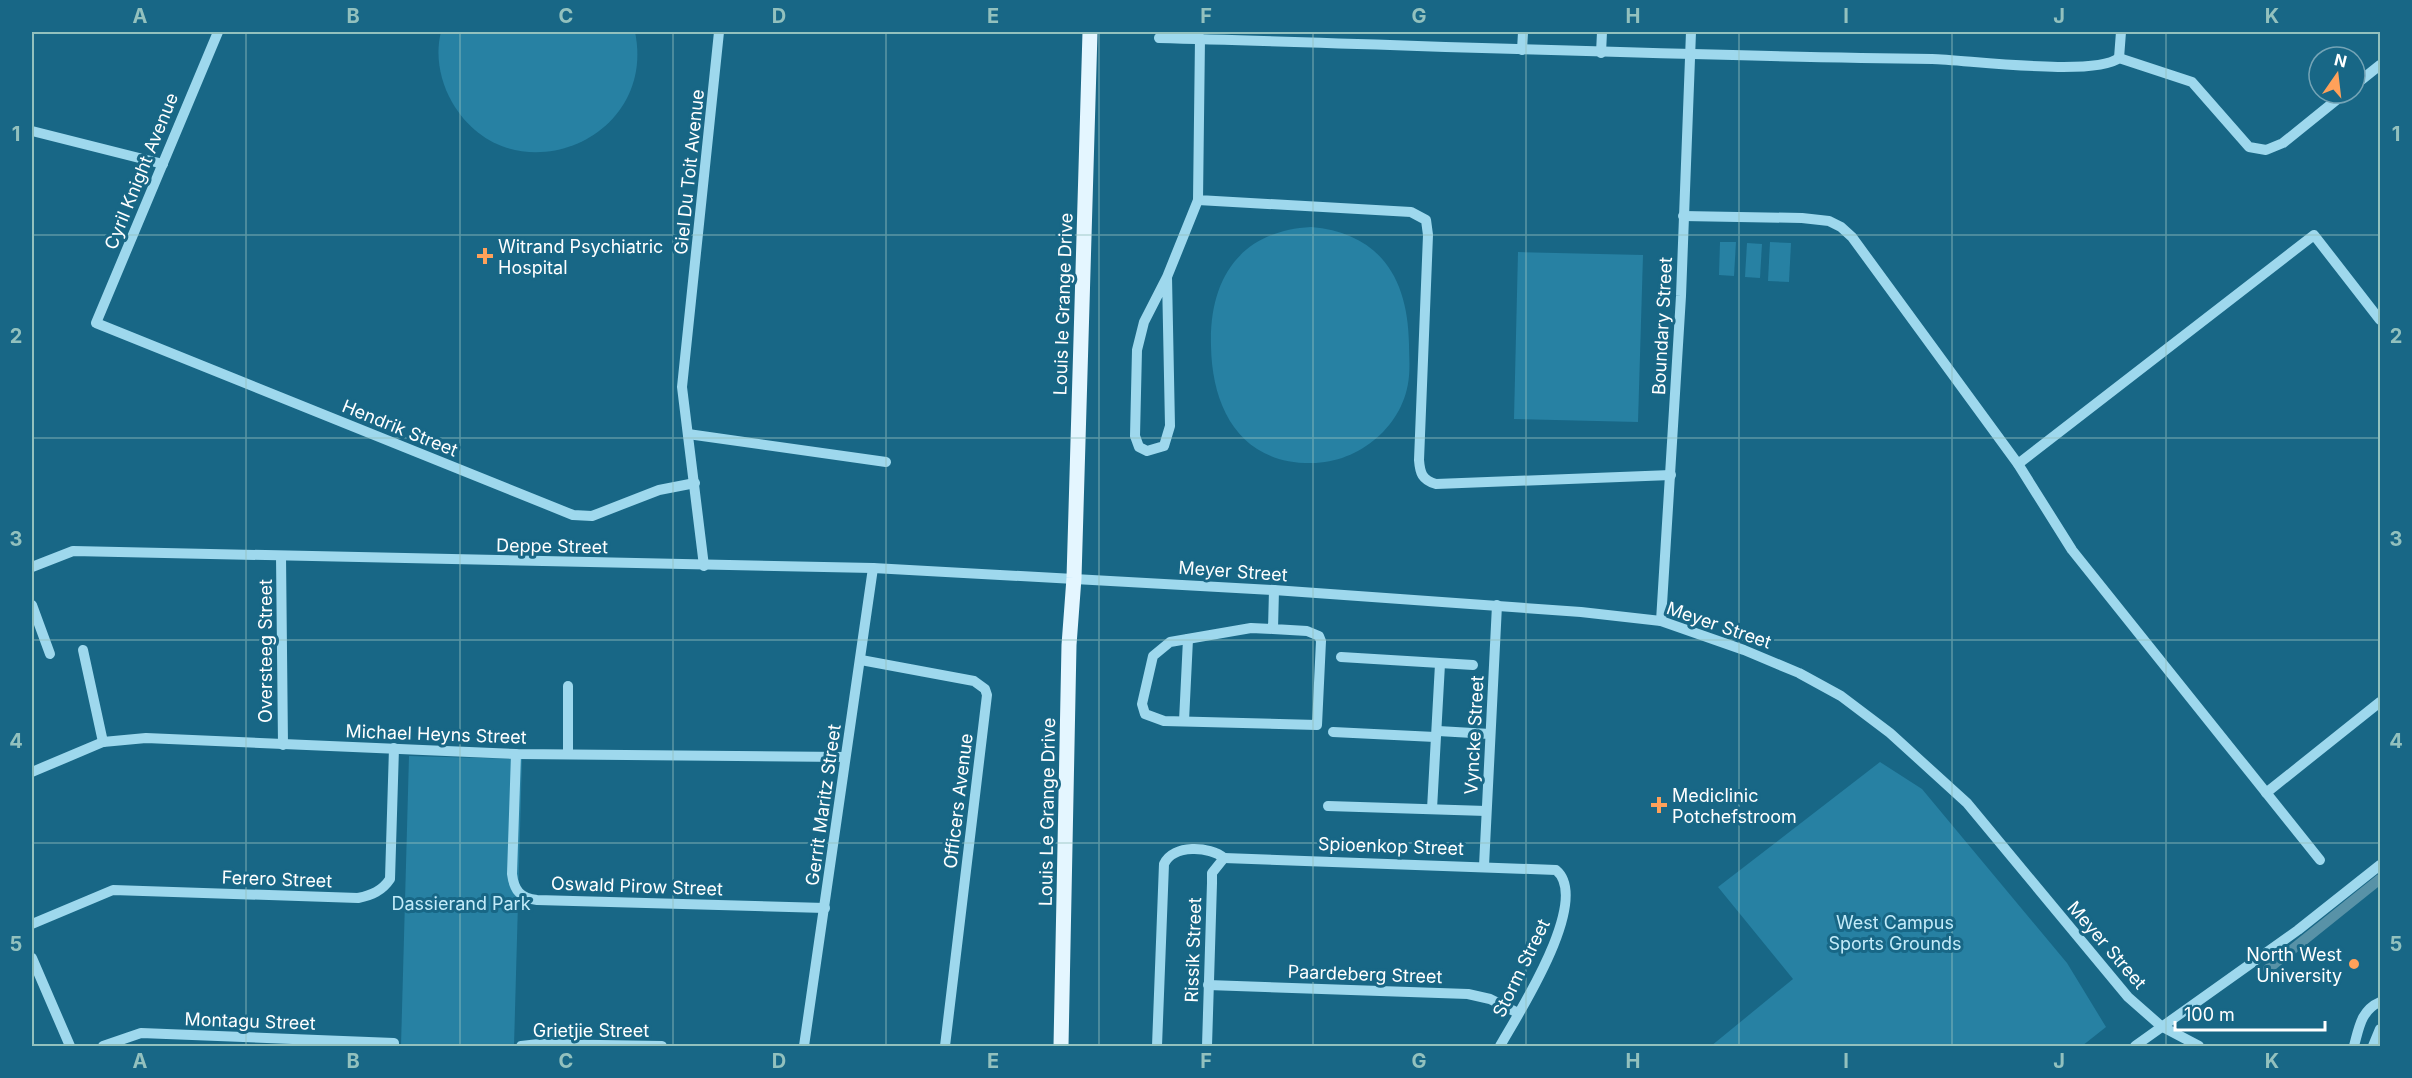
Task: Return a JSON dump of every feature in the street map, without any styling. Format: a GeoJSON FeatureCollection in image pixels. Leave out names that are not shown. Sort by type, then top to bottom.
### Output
{"type":"FeatureCollection","features":[{"type":"Feature","properties":{"kind":"main road","name":"Louis le Grange Drive"},"geometry":{"type":"LineString","coordinates":[[1074,578],[1090,32]]}},
{"type":"Feature","properties":{"kind":"main road","name":"Louis Le Grange Drive"},"geometry":{"type":"LineString","coordinates":[[1061,1047],[1069,645],[1074,578]]}},
{"type":"Feature","properties":{"kind":"street","name":"Cyril Knight Avenue"},"geometry":{"type":"LineString","coordinates":[[96,323],[218,32]]}},
{"type":"Feature","properties":{"kind":"street","name":"Giel Du Toit Avenue"},"geometry":{"type":"LineString","coordinates":[[704,566],[682,387],[719,32]]}},
{"type":"Feature","properties":{"kind":"street"},"geometry":{"type":"LineString","coordinates":[[1522,32],[1522,50]]}},
{"type":"Feature","properties":{"kind":"street"},"geometry":{"type":"LineString","coordinates":[[1601,53],[1602,32]]}},
{"type":"Feature","properties":{"kind":"street","name":"Boundary Street"},"geometry":{"type":"LineString","coordinates":[[1661,621],[1671,475],[1690,32]]}},
{"type":"Feature","properties":{"kind":"street"},"geometry":{"type":"LineString","coordinates":[[2118,58],[2121,32]]}},
{"type":"Feature","properties":{"kind":"street"},"geometry":{"type":"LineString","coordinates":[[1159,38],[1688,56],[1945,59],[2075,67],[2104,65],[2118,58],[2192,82],[2249,147],[2266,150],[2283,143],[2330,105]]}},
{"type":"Feature","properties":{"kind":"street"},"geometry":{"type":"LineString","coordinates":[[1167,277],[1170,426],[1164,446],[1147,451],[1139,447],[1135,436],[1137,350],[1144,322],[1167,277],[1198,201],[1200,38]]}},
{"type":"Feature","properties":{"kind":"street"},"geometry":{"type":"LineString","coordinates":[[2367,75],[2380,65]]}},
{"type":"Feature","properties":{"kind":"street"},"geometry":{"type":"LineString","coordinates":[[32,131],[163,164]]}},
{"type":"Feature","properties":{"kind":"street"},"geometry":{"type":"LineString","coordinates":[[1198,201],[1411,212],[1425,220],[1428,234],[1419,460],[1420,472],[1428,482],[1671,475]]}},
{"type":"Feature","properties":{"kind":"street"},"geometry":{"type":"LineString","coordinates":[[1683,216],[1802,218],[1829,221],[1841,227],[1858,245],[1920,333],[2018,464],[2072,550],[2320,860]]}},
{"type":"Feature","properties":{"kind":"street"},"geometry":{"type":"LineString","coordinates":[[2018,464],[2314,236],[2380,320]]}},
{"type":"Feature","properties":{"kind":"street","name":"Hendrik Street"},"geometry":{"type":"LineString","coordinates":[[96,323],[566,513],[592,516],[659,490],[695,483]]}},
{"type":"Feature","properties":{"kind":"street"},"geometry":{"type":"LineString","coordinates":[[688,434],[886,462]]}},
{"type":"Feature","properties":{"kind":"street","name":"Deppe Street"},"geometry":{"type":"LineString","coordinates":[[32,567],[73,551],[704,566],[873,567],[1074,578]]}},
{"type":"Feature","properties":{"kind":"street","name":"Oversteeg Street"},"geometry":{"type":"LineString","coordinates":[[281,556],[283,745]]}},
{"type":"Feature","properties":{"kind":"street","name":"Gerrit Maritz Street"},"geometry":{"type":"LineString","coordinates":[[804,1047],[873,567]]}},
{"type":"Feature","properties":{"kind":"street","name":"Meyer Street"},"geometry":{"type":"LineString","coordinates":[[1074,578],[1497,605],[1661,621],[1744,650],[1799,673],[1840,696],[1890,733],[1967,803],[2109,976],[2161,1026],[2199,1047]]}},
{"type":"Feature","properties":{"kind":"street"},"geometry":{"type":"LineString","coordinates":[[1273,629],[1274,590]]}},
{"type":"Feature","properties":{"kind":"street"},"geometry":{"type":"LineString","coordinates":[[32,605],[50,654]]}},
{"type":"Feature","properties":{"kind":"street","name":"Vyncke Street"},"geometry":{"type":"LineString","coordinates":[[1484,866],[1497,605]]}},
{"type":"Feature","properties":{"kind":"street"},"geometry":{"type":"LineString","coordinates":[[1251,628],[1273,629],[1307,631],[1319,636],[1321,642],[1317,724],[1184,721],[1151,718],[1145,714],[1142,705],[1153,656],[1170,642],[1251,628]]}},
{"type":"Feature","properties":{"kind":"street"},"geometry":{"type":"LineString","coordinates":[[1184,721],[1188,639]]}},
{"type":"Feature","properties":{"kind":"street"},"geometry":{"type":"LineString","coordinates":[[83,650],[103,742]]}},
{"type":"Feature","properties":{"kind":"street"},"geometry":{"type":"LineString","coordinates":[[1341,657],[1473,665]]}},
{"type":"Feature","properties":{"kind":"street","name":"Officers Avenue"},"geometry":{"type":"LineString","coordinates":[[861,660],[974,681],[985,688],[987,695],[945,1047]]}},
{"type":"Feature","properties":{"kind":"street"},"geometry":{"type":"LineString","coordinates":[[1432,809],[1440,664]]}},
{"type":"Feature","properties":{"kind":"street"},"geometry":{"type":"LineString","coordinates":[[568,686],[568,754]]}},
{"type":"Feature","properties":{"kind":"street"},"geometry":{"type":"LineString","coordinates":[[2266,793],[2380,702]]}},
{"type":"Feature","properties":{"kind":"street"},"geometry":{"type":"LineString","coordinates":[[1333,732],[1490,734]]}},
{"type":"Feature","properties":{"kind":"street","name":"Michael Heyns Street"},"geometry":{"type":"LineString","coordinates":[[32,772],[103,742],[146,738],[516,754],[845,757]]}},
{"type":"Feature","properties":{"kind":"street","name":"Ferero Street"},"geometry":{"type":"LineString","coordinates":[[32,924],[113,890],[358,898],[375,893],[390,879],[394,748]]}},
{"type":"Feature","properties":{"kind":"street","name":"Oswald Pirow Street"},"geometry":{"type":"LineString","coordinates":[[516,754],[512,874],[516,890],[524,897],[544,900],[825,908]]}},
{"type":"Feature","properties":{"kind":"street"},"geometry":{"type":"LineString","coordinates":[[1328,806],[1486,811]]}},
{"type":"Feature","properties":{"kind":"street","name":"Spioenkop Street"},"geometry":{"type":"LineString","coordinates":[[1157,1047],[1164,864],[1170,855],[1181,850],[1211,851],[1224,858],[1556,870]]}},
{"type":"Feature","properties":{"kind":"street","name":"Rissik Street"},"geometry":{"type":"LineString","coordinates":[[1208,1047],[1212,873],[1224,858]]}},
{"type":"Feature","properties":{"kind":"street"},"geometry":{"type":"LineString","coordinates":[[2135,1047],[2161,1026],[2298,930],[2380,865]]}},
{"type":"Feature","properties":{"kind":"street","name":"Storm Street"},"geometry":{"type":"LineString","coordinates":[[1500,1047],[1561,929],[1565,903],[1564,880],[1556,870]]}},
{"type":"Feature","properties":{"kind":"street"},"geometry":{"type":"LineString","coordinates":[[32,958],[70,1047]]}},
{"type":"Feature","properties":{"kind":"street","name":"Paardeberg Street"},"geometry":{"type":"LineString","coordinates":[[1208,985],[1468,994],[1490,999],[1518,1013]]}},
{"type":"Feature","properties":{"kind":"street"},"geometry":{"type":"LineString","coordinates":[[2354,1047],[2363,1015],[2370,1006],[2380,1002]]}},
{"type":"Feature","properties":{"kind":"street"},"geometry":{"type":"LineString","coordinates":[[2373,1047],[2380,1029]]}},
{"type":"Feature","properties":{"kind":"street","name":"Montagu Street"},"geometry":{"type":"LineString","coordinates":[[103,1047],[141,1033],[394,1043],[394,1047]]}},
{"type":"Feature","properties":{"kind":"street","name":"Grietjie Street"},"geometry":{"type":"LineString","coordinates":[[521,1047],[539,1044],[662,1047]]}},
{"type":"Feature","properties":{"kind":"green space"},"geometry":{"type":"Polygon","coordinates":[[[441,32],[635,32],[636,71],[624,104],[602,129],[573,145],[541,152],[507,148],[477,132],[452,102],[444,85],[440,68],[441,32]]]}},
{"type":"Feature","properties":{"kind":"green space"},"geometry":{"type":"Polygon","coordinates":[[[1311,227],[1335,231],[1355,239],[1372,249],[1386,263],[1403,299],[1409,344],[1409,376],[1406,394],[1399,411],[1376,439],[1345,457],[1328,462],[1310,463],[1286,461],[1265,453],[1248,442],[1235,428],[1224,410],[1217,390],[1211,346],[1216,300],[1223,280],[1233,263],[1247,249],[1265,238],[1286,231],[1311,227]]]}},
{"type":"Feature","properties":{"kind":"green space"},"geometry":{"type":"Polygon","coordinates":[[[1720,242],[1736,242],[1734,276],[1719,275],[1720,242]]]}},
{"type":"Feature","properties":{"kind":"green space"},"geometry":{"type":"Polygon","coordinates":[[[1770,242],[1791,243],[1789,282],[1768,281],[1770,242]]]}},
{"type":"Feature","properties":{"kind":"green space"},"geometry":{"type":"Polygon","coordinates":[[[1747,243],[1762,244],[1760,278],[1745,277],[1747,243]]]}},
{"type":"Feature","properties":{"kind":"green space"},"geometry":{"type":"Polygon","coordinates":[[[1518,252],[1643,255],[1638,422],[1514,419],[1518,252]]]}},
{"type":"Feature","properties":{"kind":"green space","name":"Dassierand Park"},"geometry":{"type":"Polygon","coordinates":[[[409,756],[522,759],[514,1046],[401,1046],[409,756]]]}},
{"type":"Feature","properties":{"kind":"green space","name":"West Campus Sports Grounds"},"geometry":{"type":"Polygon","coordinates":[[[1880,762],[1922,789],[2067,963],[2106,1027],[2082,1046],[1711,1046],[1793,979],[1718,887],[1880,762]]]}},
{"type":"Feature","properties":{"kind":"waterway"},"geometry":{"type":"LineString","coordinates":[[2268,969],[2380,879]]}},
{"type":"Feature","properties":{"kind":"place","name":"Witrand Psychiatric Hospital"},"geometry":{"type":"Point","coordinates":[485,256]}},
{"type":"Feature","properties":{"kind":"place","name":"Mediclinic Potchefstroom"},"geometry":{"type":"Point","coordinates":[1659,805]}},
{"type":"Feature","properties":{"kind":"place","name":"North West University"},"geometry":{"type":"Point","coordinates":[2354,964]}}]}
